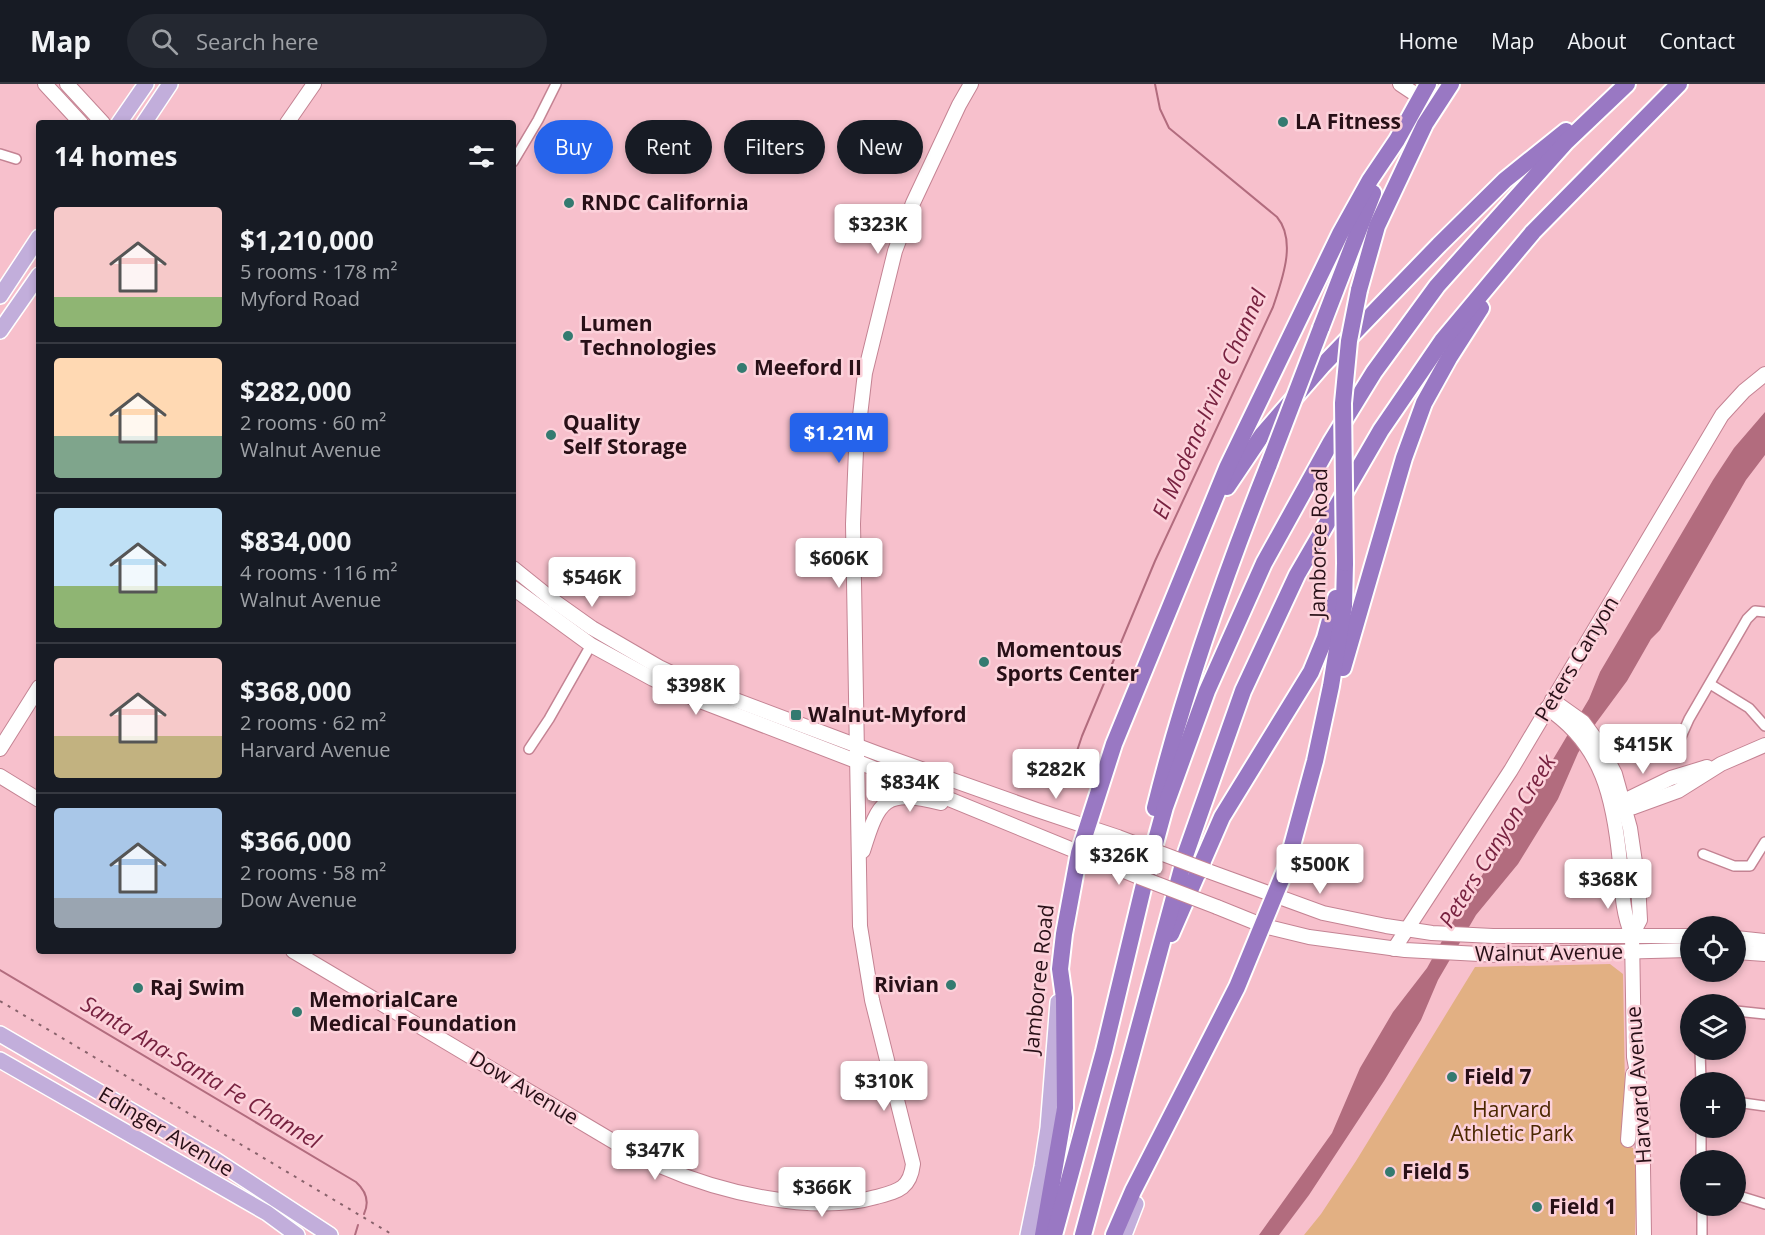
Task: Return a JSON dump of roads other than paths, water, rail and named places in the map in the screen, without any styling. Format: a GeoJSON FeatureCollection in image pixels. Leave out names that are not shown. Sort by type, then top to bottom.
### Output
{"type":"FeatureCollection","features":[{"type":"Feature","properties":{"kind":"highway","name":"Jamboree Road"},"geometry":{"type":"LineString","coordinates":[[1165,1130],[1237,987],[1286,868],[1315,761],[1331,686],[1344,606],[1342,403],[1349,341],[1359,290],[1377,226],[1425,124],[1450,84]]}},
{"type":"Feature","properties":{"kind":"highway"},"geometry":{"type":"LineString","coordinates":[[1083,1235],[1156,957],[1186,853],[1243,691],[1297,575],[1381,430],[1442,341],[1533,232],[1679,84]]}},
{"type":"Feature","properties":{"kind":"highway"},"geometry":{"type":"LineString","coordinates":[[1200,531],[1262,435],[1322,366],[1505,180],[1587,113],[1623,88]]}},
{"type":"Feature","properties":{"kind":"highway"},"geometry":{"type":"LineString","coordinates":[[1054,1235],[1104,1050],[1165,807],[1207,691],[1264,563],[1331,442],[1374,372],[1437,286],[1566,142],[1623,88]]}},
{"type":"Feature","properties":{"kind":"highway","name":"Jamboree Road"},"geometry":{"type":"LineString","coordinates":[[1060,969],[1069,905],[1086,826],[1114,744],[1200,531],[1227,468],[1340,234],[1424,91]]}},
{"type":"Feature","properties":{"kind":"highway"},"geometry":{"type":"LineString","coordinates":[[1126,956],[1146,842],[1182,705],[1221,589],[1368,206],[1397,140]]}},
{"type":"Feature","properties":{"kind":"highway"},"geometry":{"type":"LineString","coordinates":[[1315,761],[1404,458],[1424,403],[1449,358],[1481,309],[1557,206]]}},
{"type":"Feature","properties":{"kind":"highway"},"geometry":{"type":"LineString","coordinates":[[1156,957],[1173,930],[1226,809],[1311,672],[1327,631],[1345,563]]}},
{"type":"Feature","properties":{"kind":"highway"},"geometry":{"type":"LineString","coordinates":[[1044,1235],[1065,1108],[1064,998],[1060,969]]}},
{"type":"Feature","properties":{"kind":"highway"},"geometry":{"type":"LineString","coordinates":[[1114,1235],[1133,1191],[1165,1130]]}},
{"type":"Feature","properties":{"kind":"main road"},"geometry":{"type":"LineString","coordinates":[[121,120],[146,84]]}},
{"type":"Feature","properties":{"kind":"main road"},"geometry":{"type":"LineString","coordinates":[[146,120],[170,84]]}},
{"type":"Feature","properties":{"kind":"main road"},"geometry":{"type":"LineString","coordinates":[[0,296],[36,242]]}},
{"type":"Feature","properties":{"kind":"main road"},"geometry":{"type":"LineString","coordinates":[[0,331],[36,278]]}},
{"type":"Feature","properties":{"kind":"main road","name":"Jamboree Road"},"geometry":{"type":"LineString","coordinates":[[1028,1235],[1048,1128],[1060,969]]}},
{"type":"Feature","properties":{"kind":"main road","name":"Edinger Avenue"},"geometry":{"type":"LineString","coordinates":[[0,1034],[214,1159],[330,1235]]}},
{"type":"Feature","properties":{"kind":"main road","name":"Edinger Avenue"},"geometry":{"type":"LineString","coordinates":[[0,1060],[267,1213],[297,1235]]}},
{"type":"Feature","properties":{"kind":"main road","name":"Jamboree Road"},"geometry":{"type":"LineString","coordinates":[[1124,1235],[1165,1130]]}},
{"type":"Feature","properties":{"kind":"street"},"geometry":{"type":"LineString","coordinates":[[45,84],[78,120]]}},
{"type":"Feature","properties":{"kind":"street"},"geometry":{"type":"LineString","coordinates":[[67,84],[100,120]]}},
{"type":"Feature","properties":{"kind":"street"},"geometry":{"type":"LineString","coordinates":[[289,120],[314,84]]}},
{"type":"Feature","properties":{"kind":"street"},"geometry":{"type":"LineString","coordinates":[[516,157],[556,84]]}},
{"type":"Feature","properties":{"kind":"street"},"geometry":{"type":"LineString","coordinates":[[860,862],[856,761],[853,524],[856,450],[865,373],[895,251],[939,146],[971,84]]}},
{"type":"Feature","properties":{"kind":"street"},"geometry":{"type":"LineString","coordinates":[[1400,84],[1424,91],[1436,108]]}},
{"type":"Feature","properties":{"kind":"street"},"geometry":{"type":"LineString","coordinates":[[0,154],[16,159]]}},
{"type":"Feature","properties":{"kind":"street","name":"Peters Canyon"},"geometry":{"type":"LineString","coordinates":[[1394,949],[1511,770],[1722,415],[1743,391],[1765,374]]}},
{"type":"Feature","properties":{"kind":"street","name":"Walnut Avenue"},"geometry":{"type":"LineString","coordinates":[[516,570],[592,628],[659,667],[701,687],[856,746],[1118,837],[1323,913],[1436,933],[1680,936]]}},
{"type":"Feature","properties":{"kind":"street","name":"Walnut Avenue"},"geometry":{"type":"LineString","coordinates":[[516,590],[591,645],[695,699],[856,761],[1110,866],[1264,926],[1340,943],[1425,952],[1463,954],[1680,950]]}},
{"type":"Feature","properties":{"kind":"street"},"geometry":{"type":"LineString","coordinates":[[1677,746],[1689,719],[1748,619],[1755,611],[1765,612]]}},
{"type":"Feature","properties":{"kind":"street"},"geometry":{"type":"LineString","coordinates":[[530,749],[591,645]]}},
{"type":"Feature","properties":{"kind":"street"},"geometry":{"type":"LineString","coordinates":[[1710,684],[1749,708],[1765,726]]}},
{"type":"Feature","properties":{"kind":"street"},"geometry":{"type":"LineString","coordinates":[[0,748],[36,692]]}},
{"type":"Feature","properties":{"kind":"street","name":"Harvard Avenue"},"geometry":{"type":"LineString","coordinates":[[1550,704],[1566,715],[1583,722],[1595,747],[1615,774],[1618,810],[1634,850],[1640,920],[1632,935],[1634,1057],[1642,1099],[1644,1235]]}},
{"type":"Feature","properties":{"kind":"street"},"geometry":{"type":"LineString","coordinates":[[1618,810],[1634,807],[1678,783],[1765,745]]}},
{"type":"Feature","properties":{"kind":"street"},"geometry":{"type":"LineString","coordinates":[[0,776],[36,798]]}},
{"type":"Feature","properties":{"kind":"street"},"geometry":{"type":"LineString","coordinates":[[860,862],[872,822],[887,800],[909,797],[983,813]]}},
{"type":"Feature","properties":{"kind":"street"},"geometry":{"type":"LineString","coordinates":[[1703,854],[1743,867],[1750,866],[1765,843]]}},
{"type":"Feature","properties":{"kind":"street","name":"Dow Avenue"},"geometry":{"type":"LineString","coordinates":[[298,954],[609,1138],[661,1166],[715,1186],[742,1193],[782,1200],[844,1203],[873,1198],[898,1190],[908,1184],[913,1164],[872,1000],[862,945],[860,862]]}},
{"type":"Feature","properties":{"kind":"street"},"geometry":{"type":"LineString","coordinates":[[1746,939],[1765,941]]}},
{"type":"Feature","properties":{"kind":"street"},"geometry":{"type":"LineString","coordinates":[[1746,953],[1765,954]]}},
{"type":"Feature","properties":{"kind":"street"},"geometry":{"type":"LineString","coordinates":[[1746,1012],[1765,1014]]}},
{"type":"Feature","properties":{"kind":"street"},"geometry":{"type":"LineString","coordinates":[[1628,1140],[1634,1057]]}},
{"type":"Feature","properties":{"kind":"street"},"geometry":{"type":"LineString","coordinates":[[1746,1103],[1765,1106]]}},
{"type":"Feature","properties":{"kind":"street"},"geometry":{"type":"LineString","coordinates":[[1746,1198],[1765,1204]]}},
{"type":"Feature","properties":{"kind":"street"},"geometry":{"type":"LineString","coordinates":[[1702,1216],[1702,1235]]}},
{"type":"Feature","properties":{"kind":"waterway","name":"El Modena-Irvine Channel"},"geometry":{"type":"LineString","coordinates":[[1069,775],[1082,736],[1155,561],[1273,307],[1286,261],[1286,237],[1277,217],[1169,128],[1160,109],[1155,84]]}},
{"type":"Feature","properties":{"kind":"waterway","name":"Santa Ana-Santa Fe Channel"},"geometry":{"type":"LineString","coordinates":[[0,970],[356,1182],[366,1196],[367,1205],[364,1214]]}},
{"type":"Feature","properties":{"kind":"waterway"},"geometry":{"type":"LineString","coordinates":[[355,1235],[358,1225]]}},
{"type":"Feature","properties":{"kind":"railway"},"geometry":{"type":"LineString","coordinates":[[0,1001],[393,1235]]}},
{"type":"Feature","properties":{"kind":"place","name":"LA Fitness"},"geometry":{"type":"Point","coordinates":[1283,122]}},
{"type":"Feature","properties":{"kind":"place","name":"RNDC California"},"geometry":{"type":"Point","coordinates":[569,203]}},
{"type":"Feature","properties":{"kind":"place","name":"Lumen Technologies"},"geometry":{"type":"Point","coordinates":[568,336]}},
{"type":"Feature","properties":{"kind":"place","name":"Meeford II"},"geometry":{"type":"Point","coordinates":[742,368]}},
{"type":"Feature","properties":{"kind":"place","name":"Quality Self Storage"},"geometry":{"type":"Point","coordinates":[551,435]}},
{"type":"Feature","properties":{"kind":"place","name":"Momentous Sports Center"},"geometry":{"type":"Point","coordinates":[984,662]}},
{"type":"Feature","properties":{"kind":"place","name":"Walnut-Myford"},"geometry":{"type":"Point","coordinates":[796,715]}},
{"type":"Feature","properties":{"kind":"place","name":"Rivian"},"geometry":{"type":"Point","coordinates":[951,985]}},
{"type":"Feature","properties":{"kind":"place","name":"Raj Swim"},"geometry":{"type":"Point","coordinates":[138,988]}},
{"type":"Feature","properties":{"kind":"place","name":"MemorialCare Medical Foundation"},"geometry":{"type":"Point","coordinates":[297,1012]}},
{"type":"Feature","properties":{"kind":"place","name":"Field 7"},"geometry":{"type":"Point","coordinates":[1452,1077]}},
{"type":"Feature","properties":{"kind":"place","name":"Field 5"},"geometry":{"type":"Point","coordinates":[1390,1172]}},
{"type":"Feature","properties":{"kind":"place","name":"Field 1"},"geometry":{"type":"Point","coordinates":[1537,1207]}},
{"type":"Feature","properties":{"kind":"water label","name":"Peters Canyon Creek"},"geometry":{"type":"Point","coordinates":[1497,841]}},
{"type":"Feature","properties":{"kind":"park label","name":"Harvard Athletic Park"},"geometry":{"type":"Point","coordinates":[1512,1122]}}]}
